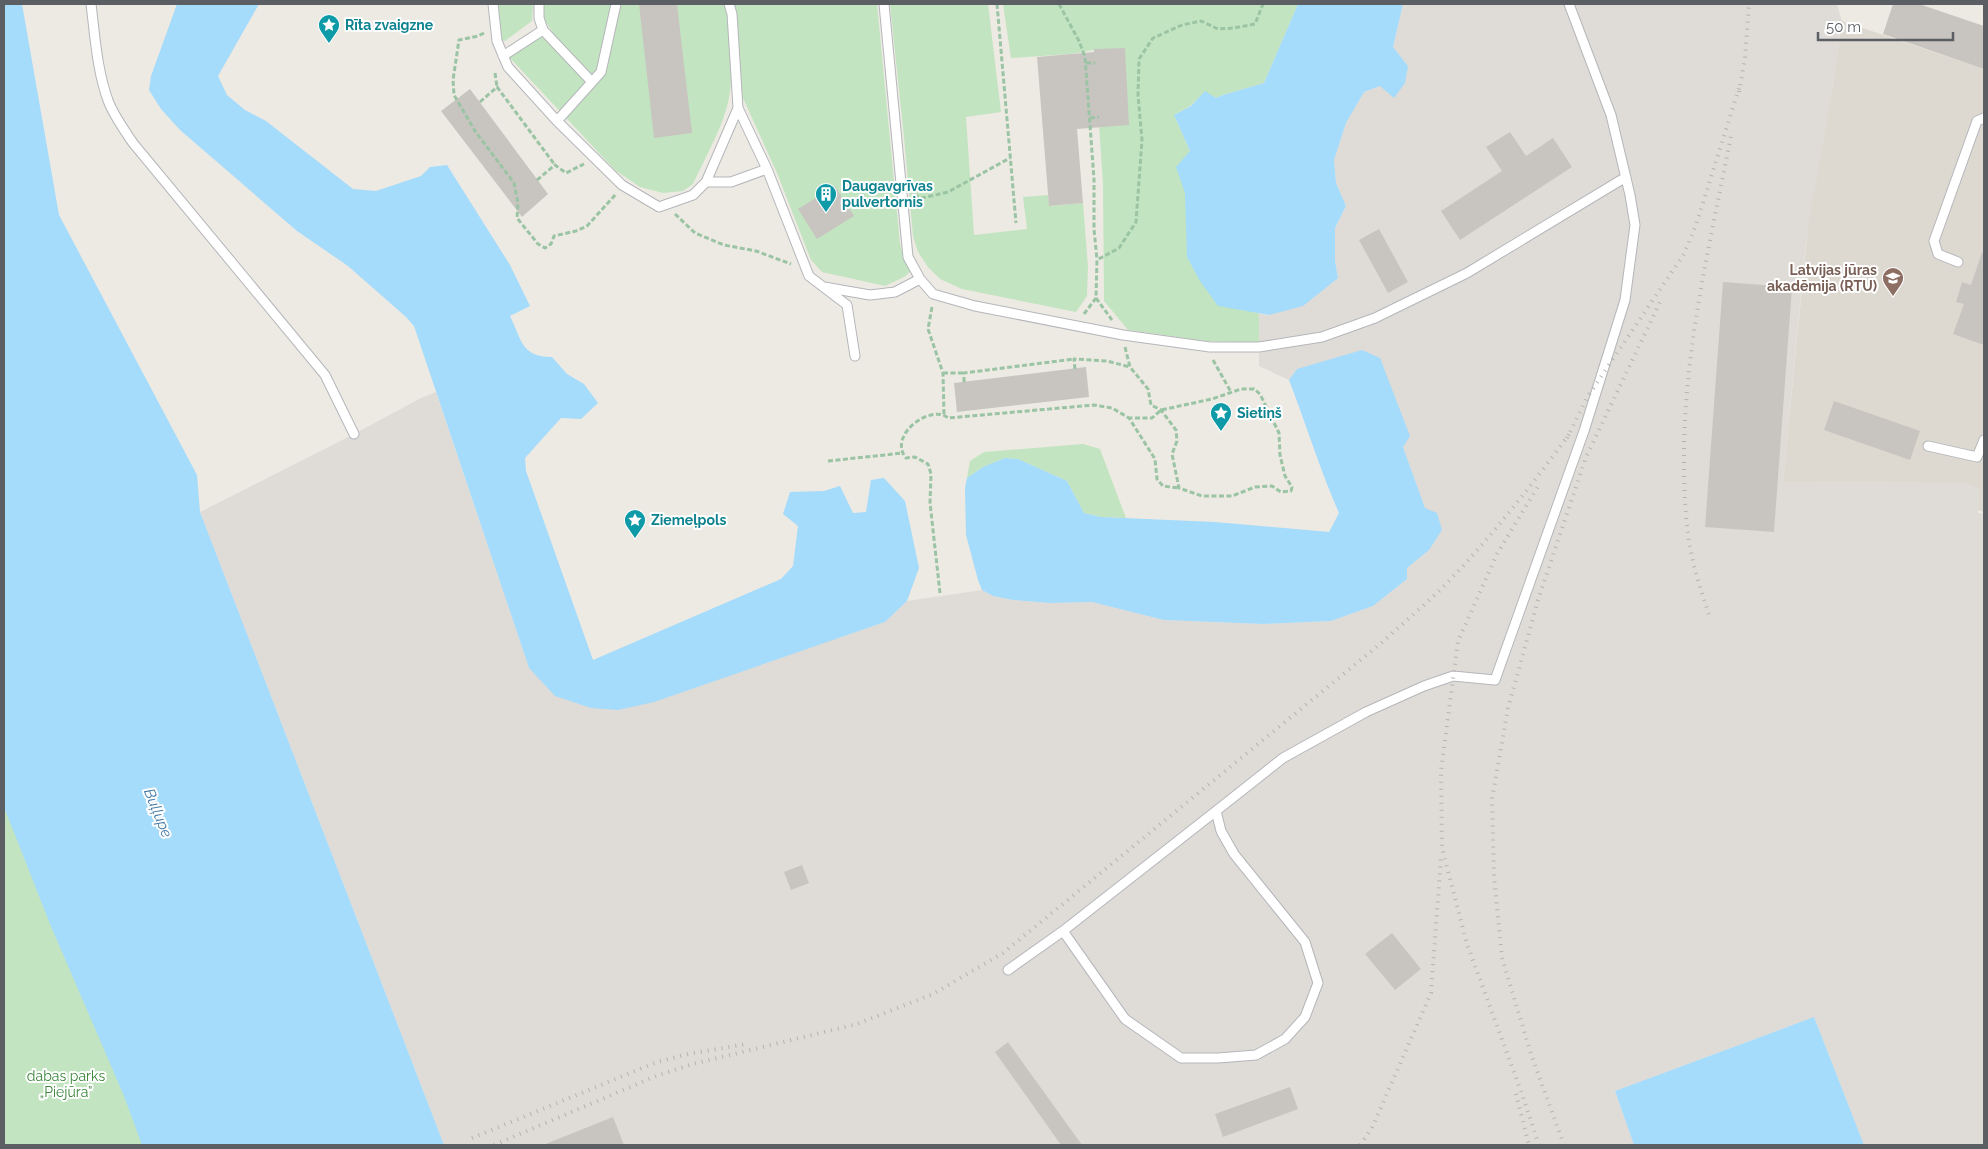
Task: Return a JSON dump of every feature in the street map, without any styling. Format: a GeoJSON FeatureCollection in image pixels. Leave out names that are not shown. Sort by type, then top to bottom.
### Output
{"type":"FeatureCollection","features":[{"type":"Feature","properties":{"kind":"lane"},"geometry":{"type":"LineString","coordinates":[[91,4],[104,86],[118,121],[133,143],[325,375],[354,434]]}},
{"type":"Feature","properties":{"kind":"lane"},"geometry":{"type":"LineString","coordinates":[[493,4],[497,41],[508,68],[557,121],[622,185],[659,207],[693,195],[706,182],[738,108]]}},
{"type":"Feature","properties":{"kind":"lane"},"geometry":{"type":"LineString","coordinates":[[539,4],[539,18],[543,30],[592,82]]}},
{"type":"Feature","properties":{"kind":"lane"},"geometry":{"type":"LineString","coordinates":[[557,121],[601,72],[616,4]]}},
{"type":"Feature","properties":{"kind":"lane"},"geometry":{"type":"LineString","coordinates":[[729,4],[732,14],[738,108],[767,169],[809,276],[847,305],[854,356]]}},
{"type":"Feature","properties":{"kind":"lane"},"geometry":{"type":"LineString","coordinates":[[884,4],[908,257],[920,279],[934,294],[975,306],[1123,335],[1210,347],[1259,347],[1322,337],[1376,318],[1467,273],[1626,177]]}},
{"type":"Feature","properties":{"kind":"lane"},"geometry":{"type":"LineString","coordinates":[[1008,970],[1063,931],[1283,758],[1366,712],[1424,686],[1453,676],[1495,680],[1584,431],[1625,300],[1635,225],[1611,115],[1570,4]]}},
{"type":"Feature","properties":{"kind":"lane"},"geometry":{"type":"LineString","coordinates":[[503,56],[543,30]]}},
{"type":"Feature","properties":{"kind":"lane"},"geometry":{"type":"LineString","coordinates":[[1958,262],[1938,254],[1934,241],[1978,121],[1984,118]]}},
{"type":"Feature","properties":{"kind":"lane"},"geometry":{"type":"LineString","coordinates":[[706,182],[731,182],[767,169]]}},
{"type":"Feature","properties":{"kind":"lane"},"geometry":{"type":"LineString","coordinates":[[823,287],[870,295],[895,292],[920,279]]}},
{"type":"Feature","properties":{"kind":"lane"},"geometry":{"type":"LineString","coordinates":[[1928,446],[1977,457],[1984,440]]}},
{"type":"Feature","properties":{"kind":"lane"},"geometry":{"type":"LineString","coordinates":[[1063,931],[1125,1018],[1182,1058],[1256,1055],[1285,1039],[1305,1017],[1318,983],[1305,942],[1234,854],[1221,831],[1216,811]]}},
{"type":"Feature","properties":{"kind":"path"},"geometry":{"type":"LineString","coordinates":[[997,4],[1016,223]]}},
{"type":"Feature","properties":{"kind":"path"},"geometry":{"type":"LineString","coordinates":[[1059,4],[1079,41],[1086,63],[1094,179],[1094,229],[1097,260],[1096,298],[1076,325]]}},
{"type":"Feature","properties":{"kind":"path"},"geometry":{"type":"LineString","coordinates":[[1097,260],[1119,248],[1136,222],[1142,140],[1138,95],[1139,59],[1153,38],[1182,26],[1201,21],[1218,28],[1234,28],[1255,24],[1263,4]]}},
{"type":"Feature","properties":{"kind":"path"},"geometry":{"type":"LineString","coordinates":[[495,27],[478,36],[459,40],[453,80],[454,95],[476,131],[514,183],[518,203],[517,218],[538,244],[545,248],[551,244],[554,236],[576,232],[587,226],[613,199],[622,185]]}},
{"type":"Feature","properties":{"kind":"path"},"geometry":{"type":"LineString","coordinates":[[1086,63],[1095,63]]}},
{"type":"Feature","properties":{"kind":"path"},"geometry":{"type":"LineString","coordinates":[[480,102],[497,87],[555,165],[566,172],[595,159]]}},
{"type":"Feature","properties":{"kind":"path"},"geometry":{"type":"LineString","coordinates":[[1090,118],[1099,117]]}},
{"type":"Feature","properties":{"kind":"path"},"geometry":{"type":"LineString","coordinates":[[902,190],[922,198],[948,192],[1010,158]]}},
{"type":"Feature","properties":{"kind":"path"},"geometry":{"type":"LineString","coordinates":[[537,180],[555,165]]}},
{"type":"Feature","properties":{"kind":"path"},"geometry":{"type":"LineString","coordinates":[[659,207],[673,212],[695,233],[724,245],[756,251],[792,265],[809,276]]}},
{"type":"Feature","properties":{"kind":"path"},"geometry":{"type":"LineString","coordinates":[[934,294],[928,329],[943,373],[944,415]]}},
{"type":"Feature","properties":{"kind":"path"},"geometry":{"type":"LineString","coordinates":[[1096,298],[1123,335],[1130,367],[1148,389],[1151,405],[1161,410],[1176,430],[1177,441],[1172,454],[1179,488]]}},
{"type":"Feature","properties":{"kind":"path"},"geometry":{"type":"LineString","coordinates":[[1210,347],[1210,355],[1231,392]]}},
{"type":"Feature","properties":{"kind":"path"},"geometry":{"type":"LineString","coordinates":[[943,373],[964,373],[1074,360],[1107,361],[1130,367]]}},
{"type":"Feature","properties":{"kind":"path"},"geometry":{"type":"LineString","coordinates":[[1074,360],[1076,369]]}},
{"type":"Feature","properties":{"kind":"path"},"geometry":{"type":"LineString","coordinates":[[964,373],[964,382]]}},
{"type":"Feature","properties":{"kind":"path"},"geometry":{"type":"LineString","coordinates":[[940,593],[930,503],[930,469],[928,464],[915,457],[906,458],[903,454],[901,442],[905,430],[922,418],[936,414],[944,415],[948,418],[1094,404],[1112,408],[1129,418],[1155,459],[1156,479],[1163,486],[1179,488],[1202,496],[1232,496],[1256,487],[1272,486],[1281,492],[1291,492],[1292,486],[1285,476],[1280,455],[1279,433],[1260,394],[1254,389],[1231,392],[1212,399],[1161,410],[1152,418],[1129,418]]}},
{"type":"Feature","properties":{"kind":"path"},"geometry":{"type":"LineString","coordinates":[[828,461],[903,454]]}},
{"type":"Feature","properties":{"kind":"shaded area"},"geometry":{"type":"Polygon","coordinates":[[[1403,4],[1837,4],[1842,21],[1806,242],[1783,482],[1966,483],[1979,490],[1978,513],[1984,514],[1984,1145],[1864,1145],[1814,1017],[1615,1091],[1634,1145],[444,1145],[200,512],[436,392],[529,668],[835,639],[885,622],[907,601],[982,590],[993,596],[1013,600],[1050,603],[1092,602],[1164,620],[1263,624],[1331,621],[1373,606],[1407,579],[1407,568],[1429,550],[1425,508],[1403,447],[1409,436],[1297,369],[1289,380],[1259,366],[1259,314],[1269,315],[1338,278],[1335,261],[1335,228],[1346,206],[1336,183],[1334,160],[1346,123],[1364,92],[1380,86],[1408,66],[1393,47],[1403,4]]]}},
{"type":"Feature","properties":{"kind":"shaded area","name":"Latvijas jūras akadēmija (RTU)"},"geometry":{"type":"Polygon","coordinates":[[[1842,21],[1984,69],[1984,512],[1978,510],[1979,490],[1966,483],[1783,482],[1808,227],[1833,85],[1842,21]]]}},
{"type":"Feature","properties":{"kind":"green space"},"geometry":{"type":"Polygon","coordinates":[[[498,4],[533,4],[532,21],[505,41],[500,40],[498,4]]]}},
{"type":"Feature","properties":{"kind":"green space"},"geometry":{"type":"Polygon","coordinates":[[[542,4],[725,4],[732,57],[729,99],[711,148],[693,184],[683,191],[663,193],[640,187],[615,170],[509,57],[540,35],[547,42],[555,36],[542,16],[542,4]]]}},
{"type":"Feature","properties":{"kind":"green space"},"geometry":{"type":"Polygon","coordinates":[[[733,4],[877,4],[900,244],[905,261],[911,271],[904,277],[885,286],[822,272],[811,260],[777,173],[743,98],[733,4]]]}},
{"type":"Feature","properties":{"kind":"green space"},"geometry":{"type":"Polygon","coordinates":[[[890,4],[988,4],[1001,112],[966,117],[974,235],[1027,229],[1023,197],[1048,195],[1050,206],[1083,203],[1088,267],[1087,296],[1076,312],[962,289],[940,279],[928,267],[918,252],[913,236],[890,4]]]}},
{"type":"Feature","properties":{"kind":"green space"},"geometry":{"type":"Polygon","coordinates":[[[1003,4],[1298,4],[1264,83],[1216,98],[1205,92],[1190,106],[1174,115],[1190,151],[1245,301],[1259,314],[1259,343],[1206,341],[1128,330],[1104,301],[1103,184],[1094,50],[1070,54],[1011,58],[1003,4]]]}},
{"type":"Feature","properties":{"kind":"green space"},"geometry":{"type":"Polygon","coordinates":[[[1083,444],[1100,449],[1126,518],[1101,517],[1084,513],[1067,481],[1018,459],[1005,458],[983,467],[967,478],[970,461],[984,452],[1083,444]]]}},
{"type":"Feature","properties":{"kind":"green space","name":"dabas parks „Piejūra”"},"geometry":{"type":"Polygon","coordinates":[[[4,776],[158,1145],[4,1145],[4,776]]]}},
{"type":"Feature","properties":{"kind":"water","name":"Buļļupe"},"geometry":{"type":"Polygon","coordinates":[[[4,4],[22,4],[59,215],[197,475],[200,512],[444,1145],[142,1145],[124,1096],[50,924],[4,807],[4,4]]]}},
{"type":"Feature","properties":{"kind":"water"},"geometry":{"type":"Polygon","coordinates":[[[177,4],[259,4],[218,76],[227,95],[245,110],[266,121],[353,189],[376,191],[421,176],[430,167],[447,165],[510,265],[530,306],[510,316],[520,340],[534,354],[552,357],[567,374],[584,384],[598,403],[581,419],[561,418],[525,458],[526,471],[593,660],[781,579],[793,566],[798,526],[783,514],[790,492],[824,491],[840,486],[853,513],[866,512],[871,480],[884,478],[905,501],[919,568],[907,601],[885,622],[654,702],[618,710],[591,708],[555,696],[529,668],[414,326],[348,266],[297,231],[180,130],[161,109],[149,90],[151,76],[177,4]]]}},
{"type":"Feature","properties":{"kind":"water"},"geometry":{"type":"Polygon","coordinates":[[[1298,4],[1403,4],[1393,47],[1408,66],[1405,83],[1394,98],[1380,86],[1364,92],[1346,123],[1334,160],[1336,183],[1346,206],[1335,228],[1335,261],[1338,278],[1303,306],[1269,315],[1218,306],[1200,281],[1187,257],[1185,193],[1176,167],[1190,151],[1174,115],[1191,106],[1205,91],[1216,98],[1264,83],[1298,4]]]}},
{"type":"Feature","properties":{"kind":"water"},"geometry":{"type":"Polygon","coordinates":[[[1362,350],[1380,358],[1410,436],[1403,447],[1425,508],[1437,513],[1442,530],[1429,550],[1407,568],[1407,579],[1373,606],[1331,621],[1263,624],[1164,620],[1092,602],[1050,603],[1013,600],[993,596],[982,590],[966,535],[965,488],[967,478],[983,467],[1005,458],[1018,459],[1067,481],[1084,513],[1101,517],[1215,522],[1329,532],[1339,513],[1289,380],[1297,369],[1362,350]]]}},
{"type":"Feature","properties":{"kind":"water"},"geometry":{"type":"Polygon","coordinates":[[[1814,1017],[1864,1145],[1634,1145],[1615,1091],[1814,1017]]]}},
{"type":"Feature","properties":{"kind":"building"},"geometry":{"type":"Polygon","coordinates":[[[639,4],[677,4],[692,133],[654,138],[639,4]]]}},
{"type":"Feature","properties":{"kind":"building"},"geometry":{"type":"Polygon","coordinates":[[[1893,4],[1919,4],[1984,26],[1984,69],[1883,34],[1893,4]]]}},
{"type":"Feature","properties":{"kind":"building"},"geometry":{"type":"Polygon","coordinates":[[[1125,48],[1129,125],[1077,129],[1083,203],[1049,206],[1037,57],[1094,52],[1094,49],[1125,48]]]}},
{"type":"Feature","properties":{"kind":"building"},"geometry":{"type":"Polygon","coordinates":[[[470,89],[548,194],[522,217],[441,111],[470,89]]]}},
{"type":"Feature","properties":{"kind":"building"},"geometry":{"type":"Polygon","coordinates":[[[1510,132],[1526,156],[1553,138],[1572,167],[1460,240],[1441,211],[1502,171],[1486,147],[1510,132]]]}},
{"type":"Feature","properties":{"kind":"building","name":"Daugavgrīvas pulvertornis"},"geometry":{"type":"Polygon","coordinates":[[[835,186],[854,216],[817,239],[798,209],[835,186]]]}},
{"type":"Feature","properties":{"kind":"building"},"geometry":{"type":"Polygon","coordinates":[[[1379,229],[1408,282],[1388,293],[1359,240],[1379,229]]]}},
{"type":"Feature","properties":{"kind":"building"},"geometry":{"type":"Polygon","coordinates":[[[1982,252],[1984,253],[1984,345],[1953,334],[1964,304],[1956,302],[1962,282],[1971,285],[1982,252]]]}},
{"type":"Feature","properties":{"kind":"building"},"geometry":{"type":"Polygon","coordinates":[[[1723,282],[1792,287],[1774,532],[1705,527],[1723,282]]]}},
{"type":"Feature","properties":{"kind":"building"},"geometry":{"type":"Polygon","coordinates":[[[1086,367],[1089,397],[957,412],[954,383],[1086,367]]]}},
{"type":"Feature","properties":{"kind":"building"},"geometry":{"type":"Polygon","coordinates":[[[1834,401],[1920,431],[1910,460],[1824,430],[1834,401]]]}},
{"type":"Feature","properties":{"kind":"building"},"geometry":{"type":"Polygon","coordinates":[[[802,865],[809,883],[791,890],[784,872],[802,865]]]}},
{"type":"Feature","properties":{"kind":"building"},"geometry":{"type":"Polygon","coordinates":[[[1392,933],[1421,969],[1395,990],[1365,954],[1392,933]]]}},
{"type":"Feature","properties":{"kind":"building"},"geometry":{"type":"Polygon","coordinates":[[[1008,1042],[1082,1145],[1061,1145],[995,1052],[1008,1042]]]}},
{"type":"Feature","properties":{"kind":"building"},"geometry":{"type":"Polygon","coordinates":[[[1290,1087],[1298,1109],[1223,1137],[1215,1114],[1290,1087]]]}},
{"type":"Feature","properties":{"kind":"building"},"geometry":{"type":"Polygon","coordinates":[[[613,1117],[624,1145],[543,1145],[613,1117]]]}},
{"type":"Feature","properties":{"kind":"railway"},"geometry":{"type":"LineString","coordinates":[[1739,92],[1745,58],[1749,4]]}},
{"type":"Feature","properties":{"kind":"railway"},"geometry":{"type":"LineString","coordinates":[[1567,438],[1588,396],[1684,254],[1696,225],[1740,85]]}},
{"type":"Feature","properties":{"kind":"railway"},"geometry":{"type":"LineString","coordinates":[[1709,614],[1695,568],[1687,529],[1684,481],[1685,417],[1700,293],[1732,131]]}},
{"type":"Feature","properties":{"kind":"railway"},"geometry":{"type":"LineString","coordinates":[[1564,1145],[1531,1054],[1502,958],[1494,876],[1492,799],[1508,708],[1538,600],[1586,457],[1662,298]]}},
{"type":"Feature","properties":{"kind":"railway"},"geometry":{"type":"LineString","coordinates":[[494,1145],[656,1076],[693,1064],[857,1024],[933,994],[1003,953],[1379,645],[1432,598],[1491,534],[1571,432]]}},
{"type":"Feature","properties":{"kind":"railway"},"geometry":{"type":"LineString","coordinates":[[1539,1145],[1467,944],[1442,848],[1441,771],[1458,641],[1497,554],[1540,483]]}},
{"type":"Feature","properties":{"kind":"railway"},"geometry":{"type":"LineString","coordinates":[[1360,1145],[1372,1128],[1431,993],[1441,858]]}},
{"type":"Feature","properties":{"kind":"railway"},"geometry":{"type":"LineString","coordinates":[[472,1138],[657,1062],[688,1054],[747,1044]]}},
{"type":"Feature","properties":{"kind":"railway"},"geometry":{"type":"LineString","coordinates":[[1516,1094],[1529,1145]]}},
{"type":"Feature","properties":{"kind":"place","name":"Rīta zvaigzne"},"geometry":{"type":"Point","coordinates":[329,44]}},
{"type":"Feature","properties":{"kind":"place","name":"Daugavgrīvas pulvertornis"},"geometry":{"type":"Point","coordinates":[826,213]}},
{"type":"Feature","properties":{"kind":"place","name":"Latvijas jūras akadēmija (RTU)"},"geometry":{"type":"Point","coordinates":[1893,297]}},
{"type":"Feature","properties":{"kind":"place","name":"Sietiņš"},"geometry":{"type":"Point","coordinates":[1221,432]}},
{"type":"Feature","properties":{"kind":"place","name":"Ziemeļpols"},"geometry":{"type":"Point","coordinates":[635,539]}}]}
